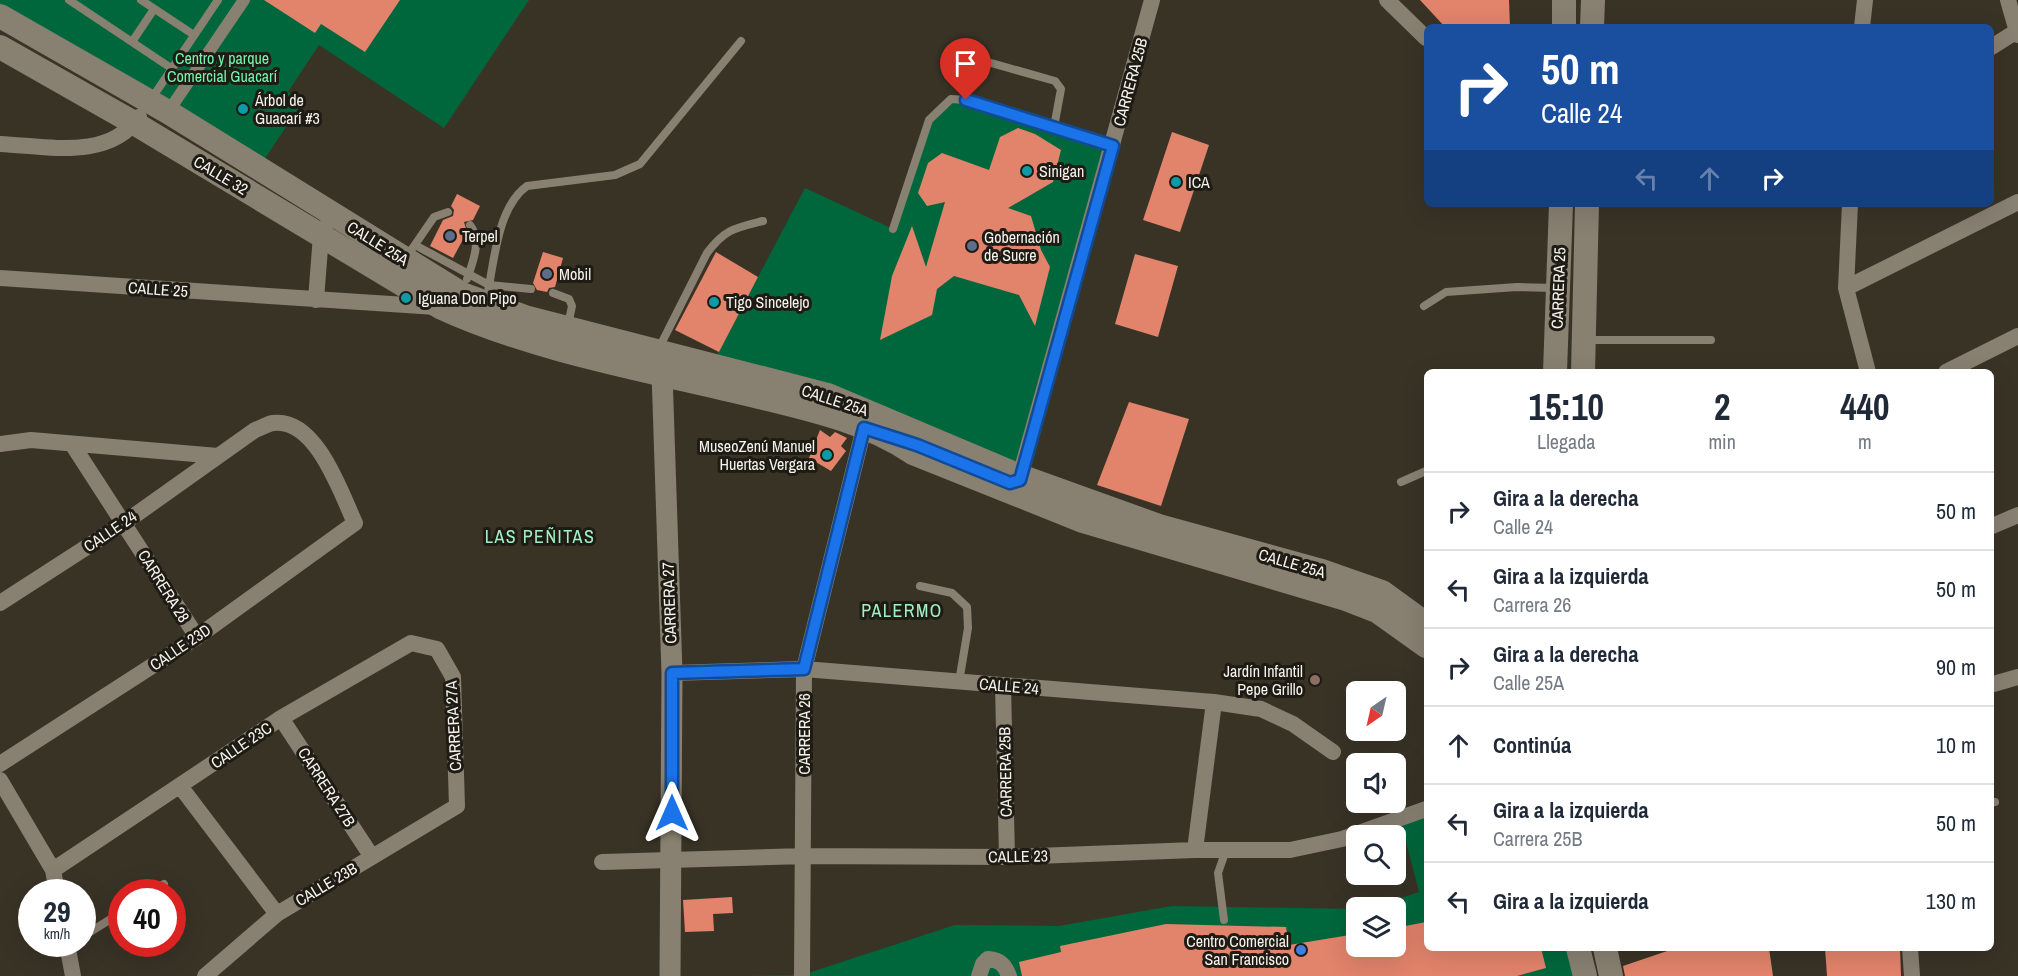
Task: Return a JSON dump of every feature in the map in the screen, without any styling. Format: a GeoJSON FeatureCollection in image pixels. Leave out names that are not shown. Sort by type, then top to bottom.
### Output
{"type":"FeatureCollection","features":[{"type":"Feature","properties":{"kind":"main road"},"geometry":{"type":"LineString","coordinates":[[1564,0],[1564,24]]}},
{"type":"Feature","properties":{"kind":"main road"},"geometry":{"type":"LineString","coordinates":[[1592,24],[1593,0]]}},
{"type":"Feature","properties":{"kind":"main road","name":"CALLE 32"},"geometry":{"type":"LineString","coordinates":[[0,16],[159,107],[440,308]]}},
{"type":"Feature","properties":{"kind":"main road","name":"CALLE 32"},"geometry":{"type":"LineString","coordinates":[[0,47],[134,123],[326,225]]}},
{"type":"Feature","properties":{"kind":"main road","name":"CARRERA 25"},"geometry":{"type":"LineString","coordinates":[[1556,369],[1561,207]]}},
{"type":"Feature","properties":{"kind":"main road","name":"CARRERA 25"},"geometry":{"type":"LineString","coordinates":[[1583,369],[1587,207]]}},
{"type":"Feature","properties":{"kind":"main road","name":"CALLE 25A"},"geometry":{"type":"LineString","coordinates":[[326,225],[410,253],[465,285],[567,329],[659,363],[822,412],[893,439],[913,453],[1074,518],[1346,599],[1377,611],[1424,645]]}},
{"type":"Feature","properties":{"kind":"main road","name":"CALLE 25A"},"geometry":{"type":"LineString","coordinates":[[440,308],[525,339],[828,395],[1020,476],[1159,526],[1322,571],[1382,592],[1424,623]]}},
{"type":"Feature","properties":{"kind":"main road"},"geometry":{"type":"LineString","coordinates":[[893,439],[917,445],[1010,483],[1018,482],[1020,476]]}},
{"type":"Feature","properties":{"kind":"main road"},"geometry":{"type":"LineString","coordinates":[[1579,951],[1585,976]]}},
{"type":"Feature","properties":{"kind":"main road"},"geometry":{"type":"LineString","coordinates":[[1606,951],[1611,976]]}},
{"type":"Feature","properties":{"kind":"street"},"geometry":{"type":"LineString","coordinates":[[0,144],[105,145],[116,140],[134,123],[159,107],[244,0]]}},
{"type":"Feature","properties":{"kind":"street","name":"CARRERA 25B"},"geometry":{"type":"LineString","coordinates":[[1020,476],[1152,0]]}},
{"type":"Feature","properties":{"kind":"street"},"geometry":{"type":"LineString","coordinates":[[1387,0],[1424,36]]}},
{"type":"Feature","properties":{"kind":"street"},"geometry":{"type":"LineString","coordinates":[[1862,24],[1864,0]]}},
{"type":"Feature","properties":{"kind":"street"},"geometry":{"type":"LineString","coordinates":[[1994,46],[2017,33],[2008,0]]}},
{"type":"Feature","properties":{"kind":"street"},"geometry":{"type":"LineString","coordinates":[[1846,288],[2018,202]]}},
{"type":"Feature","properties":{"kind":"street"},"geometry":{"type":"LineString","coordinates":[[1850,207],[1846,288],[1867,369]]}},
{"type":"Feature","properties":{"kind":"street"},"geometry":{"type":"LineString","coordinates":[[316,300],[326,225]]}},
{"type":"Feature","properties":{"kind":"street","name":"CALLE 25"},"geometry":{"type":"LineString","coordinates":[[0,278],[440,308]]}},
{"type":"Feature","properties":{"kind":"street"},"geometry":{"type":"LineString","coordinates":[[1952,369],[2018,336]]}},
{"type":"Feature","properties":{"kind":"street","name":"CARRERA 27"},"geometry":{"type":"LineString","coordinates":[[659,363],[672,673],[670,976]]}},
{"type":"Feature","properties":{"kind":"street","name":"CALLE 24"},"geometry":{"type":"LineString","coordinates":[[0,603],[124,523],[255,430],[272,423],[286,424],[306,435],[320,451],[355,523]]}},
{"type":"Feature","properties":{"kind":"street","name":"CARRERA 26"},"geometry":{"type":"LineString","coordinates":[[802,975],[804,669],[864,428]]}},
{"type":"Feature","properties":{"kind":"street"},"geometry":{"type":"LineString","coordinates":[[3,443],[31,440],[218,456]]}},
{"type":"Feature","properties":{"kind":"street","name":"CARRERA 28"},"geometry":{"type":"LineString","coordinates":[[72,444],[197,637]]}},
{"type":"Feature","properties":{"kind":"street"},"geometry":{"type":"LineString","coordinates":[[1994,525],[2018,515]]}},
{"type":"Feature","properties":{"kind":"street","name":"CALLE 23D"},"geometry":{"type":"LineString","coordinates":[[0,764],[197,637],[355,523]]}},
{"type":"Feature","properties":{"kind":"street","name":"CALLE 23C"},"geometry":{"type":"LineString","coordinates":[[53,870],[281,718],[411,643],[438,649]]}},
{"type":"Feature","properties":{"kind":"street","name":"CARRERA 27A"},"geometry":{"type":"LineString","coordinates":[[438,649],[453,676],[457,806]]}},
{"type":"Feature","properties":{"kind":"street","name":"CALLE 24"},"geometry":{"type":"LineString","coordinates":[[672,673],[804,669],[1214,702],[1261,709],[1293,724],[1333,752]]}},
{"type":"Feature","properties":{"kind":"street"},"geometry":{"type":"LineString","coordinates":[[1994,684],[2018,677]]}},
{"type":"Feature","properties":{"kind":"street","name":"CARRERA 25B"},"geometry":{"type":"LineString","coordinates":[[1003,686],[1007,857]]}},
{"type":"Feature","properties":{"kind":"street"},"geometry":{"type":"LineString","coordinates":[[1195,850],[1214,702]]}},
{"type":"Feature","properties":{"kind":"street","name":"CARRERA 27B"},"geometry":{"type":"LineString","coordinates":[[281,718],[372,857]]}},
{"type":"Feature","properties":{"kind":"street"},"geometry":{"type":"LineString","coordinates":[[0,780],[53,870],[55,879]]}},
{"type":"Feature","properties":{"kind":"street"},"geometry":{"type":"LineString","coordinates":[[180,786],[277,914]]}},
{"type":"Feature","properties":{"kind":"street","name":"CALLE 23B"},"geometry":{"type":"LineString","coordinates":[[205,976],[277,914],[457,806]]}},
{"type":"Feature","properties":{"kind":"street","name":"CALLE 23"},"geometry":{"type":"LineString","coordinates":[[602,862],[804,856],[1007,857],[1195,850],[1290,850],[1342,839],[1424,809]]}},
{"type":"Feature","properties":{"kind":"street"},"geometry":{"type":"LineString","coordinates":[[1910,951],[1912,976]]}},
{"type":"Feature","properties":{"kind":"street"},"geometry":{"type":"LineString","coordinates":[[69,957],[73,976]]}},
{"type":"Feature","properties":{"kind":"street"},"geometry":{"type":"LineString","coordinates":[[979,976],[983,964],[988,959],[998,960],[1006,967],[1010,976]]}},
{"type":"Feature","properties":{"kind":"lane"},"geometry":{"type":"LineString","coordinates":[[69,0],[171,68]]}},
{"type":"Feature","properties":{"kind":"lane"},"geometry":{"type":"LineString","coordinates":[[141,0],[194,35]]}},
{"type":"Feature","properties":{"kind":"lane"},"geometry":{"type":"LineString","coordinates":[[159,107],[171,68],[218,0]]}},
{"type":"Feature","properties":{"kind":"lane"},"geometry":{"type":"LineString","coordinates":[[132,42],[154,9]]}},
{"type":"Feature","properties":{"kind":"lane"},"geometry":{"type":"LineString","coordinates":[[531,289],[487,294],[505,211],[516,194],[526,186],[615,175],[640,164],[741,41]]}},
{"type":"Feature","properties":{"kind":"lane"},"geometry":{"type":"LineString","coordinates":[[963,55],[1055,81],[1061,89],[1054,127]]}},
{"type":"Feature","properties":{"kind":"lane"},"geometry":{"type":"LineString","coordinates":[[893,229],[928,120],[951,99],[966,100],[1113,146]]}},
{"type":"Feature","properties":{"kind":"lane"},"geometry":{"type":"LineString","coordinates":[[410,253],[434,217],[448,212]]}},
{"type":"Feature","properties":{"kind":"lane"},"geometry":{"type":"LineString","coordinates":[[659,363],[707,253],[716,240],[728,230],[763,221]]}},
{"type":"Feature","properties":{"kind":"lane"},"geometry":{"type":"LineString","coordinates":[[465,285],[477,241],[476,233],[470,225]]}},
{"type":"Feature","properties":{"kind":"lane"},"geometry":{"type":"LineString","coordinates":[[1424,306],[1446,292],[1517,287],[1558,288]]}},
{"type":"Feature","properties":{"kind":"lane"},"geometry":{"type":"LineString","coordinates":[[553,293],[564,295],[572,306],[567,329]]}},
{"type":"Feature","properties":{"kind":"lane"},"geometry":{"type":"LineString","coordinates":[[1584,340],[1610,342],[1711,340]]}},
{"type":"Feature","properties":{"kind":"lane"},"geometry":{"type":"LineString","coordinates":[[1401,482],[1424,472]]}},
{"type":"Feature","properties":{"kind":"lane"},"geometry":{"type":"LineString","coordinates":[[920,586],[952,593],[967,607],[968,628],[959,682]]}},
{"type":"Feature","properties":{"kind":"lane"},"geometry":{"type":"LineString","coordinates":[[1224,920],[1218,873],[1226,850]]}},
{"type":"Feature","properties":{"kind":"green space","name":"Centro y parque Comercial Guacarí"},"geometry":{"type":"Polygon","coordinates":[[[0,0],[529,0],[444,128],[319,45],[288,92],[302,103],[258,169],[0,16],[0,0]]]}},
{"type":"Feature","properties":{"kind":"green space"},"geometry":{"type":"Polygon","coordinates":[[[951,99],[1113,146],[1020,476],[717,368],[718,353],[805,188],[893,229],[929,120],[951,99]]]}},
{"type":"Feature","properties":{"kind":"green space"},"geometry":{"type":"Polygon","coordinates":[[[1424,810],[1424,951],[1579,951],[1585,976],[744,976],[802,975],[955,925],[1059,926],[1172,906],[1346,909],[1346,957],[1406,957],[1406,897],[1404,897],[1419,892],[1406,842],[1406,825],[1402,825],[1400,819],[1424,810]]]}},
{"type":"Feature","properties":{"kind":"building"},"geometry":{"type":"Polygon","coordinates":[[[264,0],[400,0],[365,52],[321,24],[315,33],[264,0]]]}},
{"type":"Feature","properties":{"kind":"building"},"geometry":{"type":"Polygon","coordinates":[[[1420,0],[1509,0],[1510,24],[1442,24],[1420,0]]]}},
{"type":"Feature","properties":{"kind":"building","name":"Gobernación de Sucre"},"geometry":{"type":"Polygon","coordinates":[[[1018,128],[1035,134],[1061,150],[1053,182],[1008,208],[1031,216],[1041,250],[1050,267],[1035,326],[1019,295],[954,276],[937,289],[932,315],[880,340],[892,276],[912,226],[926,267],[945,202],[927,206],[918,193],[928,163],[942,153],[989,170],[1000,137],[1018,128]]]}},
{"type":"Feature","properties":{"kind":"building","name":"ICA"},"geometry":{"type":"Polygon","coordinates":[[[1172,132],[1209,145],[1180,232],[1143,220],[1172,132]]]}},
{"type":"Feature","properties":{"kind":"building","name":"Terpel"},"geometry":{"type":"Polygon","coordinates":[[[457,194],[480,206],[473,220],[464,222],[467,232],[453,258],[430,246],[443,220],[453,216],[454,210],[451,206],[457,194]]]}},
{"type":"Feature","properties":{"kind":"building","name":"Mobil"},"geometry":{"type":"Polygon","coordinates":[[[543,252],[563,258],[555,287],[549,288],[547,292],[537,290],[533,283],[543,252]]]}},
{"type":"Feature","properties":{"kind":"building","name":"Tigo Sincelejo"},"geometry":{"type":"Polygon","coordinates":[[[716,252],[758,277],[719,352],[675,330],[716,252]]]}},
{"type":"Feature","properties":{"kind":"building"},"geometry":{"type":"Polygon","coordinates":[[[1135,254],[1178,266],[1158,337],[1115,324],[1135,254]]]}},
{"type":"Feature","properties":{"kind":"building"},"geometry":{"type":"Polygon","coordinates":[[[1129,402],[1189,419],[1161,506],[1097,485],[1129,402]]]}},
{"type":"Feature","properties":{"kind":"building","name":"MuseoZenú Manuel Huertas Vergara"},"geometry":{"type":"Polygon","coordinates":[[[820,430],[830,437],[835,432],[847,438],[841,446],[846,451],[831,471],[809,458],[820,430]]]}},
{"type":"Feature","properties":{"kind":"building"},"geometry":{"type":"Polygon","coordinates":[[[732,897],[733,913],[713,914],[714,931],[685,932],[683,900],[732,897]]]}},
{"type":"Feature","properties":{"kind":"building","name":"Centro Comercial San Francisco"},"geometry":{"type":"Polygon","coordinates":[[[1424,922],[1424,951],[1542,951],[1546,968],[1517,976],[1022,976],[1019,962],[1061,952],[1060,946],[1166,924],[1286,927],[1289,945],[1346,936],[1346,957],[1406,957],[1406,926],[1424,922]]]}},
{"type":"Feature","properties":{"kind":"building"},"geometry":{"type":"Polygon","coordinates":[[[1667,951],[1769,951],[1773,976],[1625,976],[1623,966],[1667,951]]]}},
{"type":"Feature","properties":{"kind":"building"},"geometry":{"type":"Polygon","coordinates":[[[1825,951],[1900,951],[1901,976],[1827,976],[1825,951]]]}},
{"type":"Feature","properties":{"kind":"place","name":"Árbol de Guacarí #3"},"geometry":{"type":"Point","coordinates":[243,109]}},
{"type":"Feature","properties":{"kind":"place","name":"Sinigan"},"geometry":{"type":"Point","coordinates":[1027,171]}},
{"type":"Feature","properties":{"kind":"place","name":"ICA"},"geometry":{"type":"Point","coordinates":[1176,182]}},
{"type":"Feature","properties":{"kind":"place","name":"Terpel"},"geometry":{"type":"Point","coordinates":[450,236]}},
{"type":"Feature","properties":{"kind":"place","name":"Gobernación de Sucre"},"geometry":{"type":"Point","coordinates":[972,246]}},
{"type":"Feature","properties":{"kind":"place","name":"Mobil"},"geometry":{"type":"Point","coordinates":[547,274]}},
{"type":"Feature","properties":{"kind":"place","name":"Iguana Don Pipo"},"geometry":{"type":"Point","coordinates":[406,298]}},
{"type":"Feature","properties":{"kind":"place","name":"Tigo Sincelejo"},"geometry":{"type":"Point","coordinates":[714,302]}},
{"type":"Feature","properties":{"kind":"place","name":"MuseoZenú Manuel Huertas Vergara"},"geometry":{"type":"Point","coordinates":[827,455]}},
{"type":"Feature","properties":{"kind":"place","name":"Jardín Infantil Pepe Grillo"},"geometry":{"type":"Point","coordinates":[1315,680]}},
{"type":"Feature","properties":{"kind":"place","name":"Centro Comercial San Francisco"},"geometry":{"type":"Point","coordinates":[1301,950]}},
{"type":"Feature","properties":{"kind":"district","name":"LAS PEÑITAS"},"geometry":{"type":"Point","coordinates":[540,536]}},
{"type":"Feature","properties":{"kind":"district","name":"PALERMO"},"geometry":{"type":"Point","coordinates":[902,610]}},
{"type":"Feature","properties":{"kind":"route"},"geometry":{"type":"LineString","coordinates":[[672,813],[672,673],[804,669],[864,428],[917,445],[1010,483],[1020,480],[1113,146],[966,100]]}}]}
